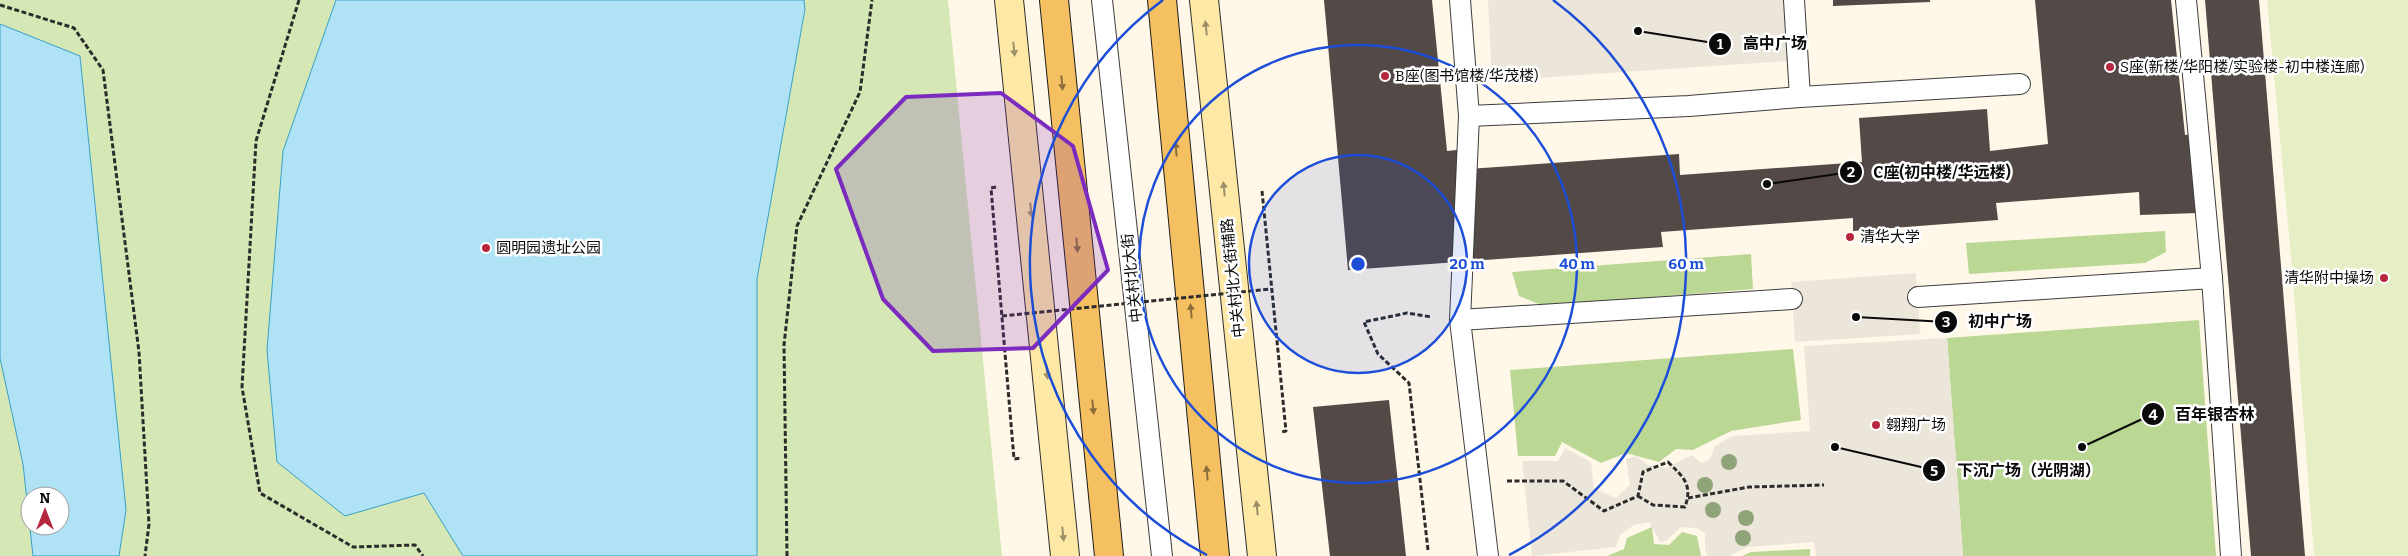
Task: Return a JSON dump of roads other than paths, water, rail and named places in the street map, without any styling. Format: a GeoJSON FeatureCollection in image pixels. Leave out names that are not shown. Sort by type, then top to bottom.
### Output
{"type":"FeatureCollection","features":[{"type":"Feature","properties":{"kind":"main road"},"geometry":{"type":"LineString","coordinates":[[1054,0],[1109,556]]}},
{"type":"Feature","properties":{"kind":"main road"},"geometry":{"type":"LineString","coordinates":[[1162,0],[1215,556]]}},
{"type":"Feature","properties":{"kind":"street"},"geometry":{"type":"LineString","coordinates":[[1009,0],[1065,556]]}},
{"type":"Feature","properties":{"kind":"street","name":"中关村北大街辅路"},"geometry":{"type":"LineString","coordinates":[[1204,0],[1262,556]]}},
{"type":"Feature","properties":{"kind":"lane","name":"中关村北大街"},"geometry":{"type":"LineString","coordinates":[[1102,0],[1162,556]]}},
{"type":"Feature","properties":{"kind":"lane"},"geometry":{"type":"LineString","coordinates":[[1460,0],[1469,116],[1460,320],[1488,556]]}},
{"type":"Feature","properties":{"kind":"lane"},"geometry":{"type":"LineString","coordinates":[[1794,0],[1800,96]]}},
{"type":"Feature","properties":{"kind":"lane"},"geometry":{"type":"LineString","coordinates":[[2186,0],[2212,278],[2231,556]]}},
{"type":"Feature","properties":{"kind":"lane"},"geometry":{"type":"LineString","coordinates":[[1469,116],[1689,106],[1800,96],[2020,84]]}},
{"type":"Feature","properties":{"kind":"lane"},"geometry":{"type":"LineString","coordinates":[[1918,297],[2212,278]]}},
{"type":"Feature","properties":{"kind":"lane"},"geometry":{"type":"LineString","coordinates":[[1460,320],[1792,299]]}},
{"type":"Feature","properties":{"kind":"water"},"geometry":{"type":"Polygon","coordinates":[[[336,0],[804,0],[805,9],[757,279],[757,556],[463,556],[424,493],[345,516],[277,462],[267,350],[283,151],[336,0]]]}},
{"type":"Feature","properties":{"kind":"water"},"geometry":{"type":"Polygon","coordinates":[[[0,24],[80,56],[126,510],[119,556],[33,556],[31,536],[70,536],[70,486],[25,486],[23,464],[0,358],[0,24]]]}},
{"type":"Feature","properties":{"kind":"place","name":"高中广场"},"geometry":{"type":"Point","coordinates":[1638,31]}},
{"type":"Feature","properties":{"kind":"place","name":"S座(新楼/华阳楼/实验楼-初中楼连廊)"},"geometry":{"type":"Point","coordinates":[2110,67]}},
{"type":"Feature","properties":{"kind":"place","name":"B座(图书馆楼/华茂楼)"},"geometry":{"type":"Point","coordinates":[1385,76]}},
{"type":"Feature","properties":{"kind":"place","name":"C座(初中楼/华远楼)"},"geometry":{"type":"Point","coordinates":[1767,184]}},
{"type":"Feature","properties":{"kind":"place","name":"清华大学"},"geometry":{"type":"Point","coordinates":[1850,237]}},
{"type":"Feature","properties":{"kind":"place","name":"圆明园遗址公园"},"geometry":{"type":"Point","coordinates":[486,248]}},
{"type":"Feature","properties":{"kind":"place","name":"清华附中操场"},"geometry":{"type":"Point","coordinates":[2384,278]}},
{"type":"Feature","properties":{"kind":"place","name":"初中广场"},"geometry":{"type":"Point","coordinates":[1856,317]}},
{"type":"Feature","properties":{"kind":"place","name":"翱翔广场"},"geometry":{"type":"Point","coordinates":[1876,425]}},
{"type":"Feature","properties":{"kind":"place","name":"下沉广场（光阴湖）"},"geometry":{"type":"Point","coordinates":[1835,447]}},
{"type":"Feature","properties":{"kind":"place","name":"百年银杏林"},"geometry":{"type":"Point","coordinates":[2082,447]}}]}
